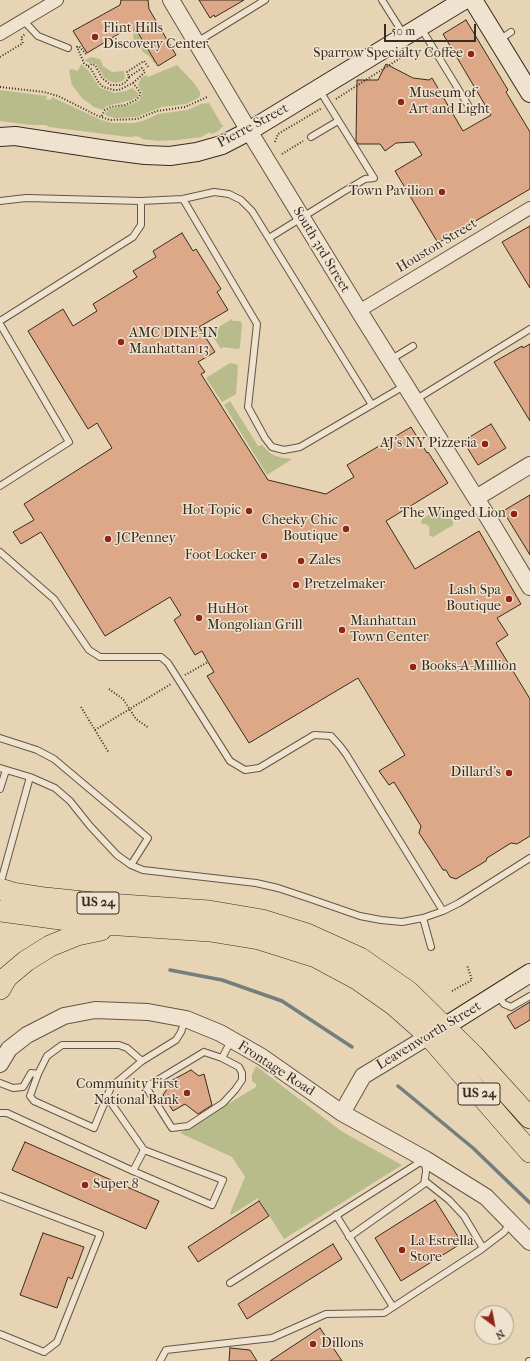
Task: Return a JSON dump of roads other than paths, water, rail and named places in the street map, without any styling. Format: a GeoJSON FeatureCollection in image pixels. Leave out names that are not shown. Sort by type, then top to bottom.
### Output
{"type":"FeatureCollection","features":[{"type":"Feature","properties":{"kind":"highway","name":"US 24"},"geometry":{"type":"LineString","coordinates":[[0,889],[13,893],[45,898],[209,911],[262,920],[307,934],[360,958],[409,992],[530,1152]]}},
{"type":"Feature","properties":{"kind":"highway"},"geometry":{"type":"LineString","coordinates":[[0,912],[90,923],[139,926]]}},
{"type":"Feature","properties":{"kind":"highway","name":"US 24"},"geometry":{"type":"LineString","coordinates":[[0,989],[7,977],[26,961],[50,946],[77,935],[139,926],[210,930],[259,939],[316,957],[357,979],[394,1005],[437,1031],[530,1118]]}},
{"type":"Feature","properties":{"kind":"main road","name":"Pierre Street"},"geometry":{"type":"LineString","coordinates":[[5,134],[145,155],[170,156],[197,152],[222,145],[249,131],[405,36],[424,33],[464,0]]}},
{"type":"Feature","properties":{"kind":"main road"},"geometry":{"type":"LineString","coordinates":[[473,0],[504,36],[528,87]]}},
{"type":"Feature","properties":{"kind":"main road","name":"Leavenworth Street"},"geometry":{"type":"LineString","coordinates":[[437,1031],[530,973]]}},
{"type":"Feature","properties":{"kind":"street"},"geometry":{"type":"LineString","coordinates":[[0,34],[57,0]]}},
{"type":"Feature","properties":{"kind":"street","name":"South 3rd Street"},"geometry":{"type":"LineString","coordinates":[[171,0],[302,218],[530,587]]}},
{"type":"Feature","properties":{"kind":"street","name":"Houston Street"},"geometry":{"type":"LineString","coordinates":[[359,311],[530,208]]}},
{"type":"Feature","properties":{"kind":"street"},"geometry":{"type":"LineString","coordinates":[[476,498],[530,465]]}},
{"type":"Feature","properties":{"kind":"street","name":"Frontage Road"},"geometry":{"type":"LineString","coordinates":[[0,1064],[9,1049],[27,1034],[64,1016],[95,1010],[148,1012],[186,1020],[220,1033],[262,1057],[342,1113],[425,1159],[486,1197],[530,1242]]}},
{"type":"Feature","properties":{"kind":"street","name":"Leavenworth Street"},"geometry":{"type":"LineString","coordinates":[[342,1113],[363,1076],[437,1031]]}},
{"type":"Feature","properties":{"kind":"lane"},"geometry":{"type":"LineString","coordinates":[[196,43],[265,0]]}},
{"type":"Feature","properties":{"kind":"lane"},"geometry":{"type":"LineString","coordinates":[[382,0],[405,36]]}},
{"type":"Feature","properties":{"kind":"lane"},"geometry":{"type":"LineString","coordinates":[[23,20],[38,36],[68,48]]}},
{"type":"Feature","properties":{"kind":"lane"},"geometry":{"type":"LineString","coordinates":[[424,33],[471,110]]}},
{"type":"Feature","properties":{"kind":"lane"},"geometry":{"type":"LineString","coordinates":[[269,238],[365,179],[374,178],[318,89]]}},
{"type":"Feature","properties":{"kind":"lane"},"geometry":{"type":"LineString","coordinates":[[308,138],[338,121]]}},
{"type":"Feature","properties":{"kind":"lane"},"geometry":{"type":"LineString","coordinates":[[0,201],[26,198],[141,201],[183,199],[214,192],[229,194],[241,200],[252,211],[372,405]]}},
{"type":"Feature","properties":{"kind":"lane"},"geometry":{"type":"LineString","coordinates":[[183,199],[257,324],[248,408],[265,438],[272,447],[284,450],[300,447],[406,385]]}},
{"type":"Feature","properties":{"kind":"lane"},"geometry":{"type":"LineString","coordinates":[[0,486],[69,442],[0,322],[133,237],[141,225],[141,201]]}},
{"type":"Feature","properties":{"kind":"lane"},"geometry":{"type":"LineString","coordinates":[[415,400],[530,329]]}},
{"type":"Feature","properties":{"kind":"lane"},"geometry":{"type":"LineString","coordinates":[[390,360],[413,346]]}},
{"type":"Feature","properties":{"kind":"lane"},"geometry":{"type":"LineString","coordinates":[[0,552],[54,599],[89,650],[100,657],[161,657],[168,663],[230,761],[245,770],[258,768],[314,735],[330,736],[343,750],[443,911]]}},
{"type":"Feature","properties":{"kind":"lane"},"geometry":{"type":"LineString","coordinates":[[0,738],[37,750],[54,758],[148,838],[130,864]]}},
{"type":"Feature","properties":{"kind":"lane"},"geometry":{"type":"LineString","coordinates":[[0,789],[3,769],[30,777],[55,788],[70,801],[105,844],[130,864],[143,870],[256,883],[278,888],[360,916],[381,920],[402,922],[423,918],[443,911],[459,903],[530,858]]}},
{"type":"Feature","properties":{"kind":"lane"},"geometry":{"type":"LineString","coordinates":[[0,885],[30,777]]}},
{"type":"Feature","properties":{"kind":"lane"},"geometry":{"type":"LineString","coordinates":[[423,918],[431,947]]}},
{"type":"Feature","properties":{"kind":"lane"},"geometry":{"type":"LineString","coordinates":[[497,994],[504,1004],[511,1007],[530,996]]}},
{"type":"Feature","properties":{"kind":"lane"},"geometry":{"type":"LineString","coordinates":[[142,1061],[127,1048],[119,1045],[62,1045],[47,1056],[38,1074],[30,1096],[34,1101],[94,1128],[111,1087],[142,1061],[176,1040],[186,1020]]}},
{"type":"Feature","properties":{"kind":"lane"},"geometry":{"type":"LineString","coordinates":[[222,1058],[231,1039]]}},
{"type":"Feature","properties":{"kind":"lane"},"geometry":{"type":"LineString","coordinates":[[204,1052],[222,1058],[239,1067],[242,1073],[242,1080],[235,1090],[223,1103],[188,1126],[172,1128],[146,1087],[204,1052]]}},
{"type":"Feature","properties":{"kind":"lane"},"geometry":{"type":"LineString","coordinates":[[0,1083],[13,1088],[23,1088],[31,1073],[38,1074]]}},
{"type":"Feature","properties":{"kind":"lane"},"geometry":{"type":"LineString","coordinates":[[0,1113],[7,1113],[133,1171],[212,1205],[223,1180],[144,1150],[106,1097]]}},
{"type":"Feature","properties":{"kind":"lane"},"geometry":{"type":"LineString","coordinates":[[133,1171],[144,1150]]}},
{"type":"Feature","properties":{"kind":"lane"},"geometry":{"type":"LineString","coordinates":[[230,1283],[425,1159],[426,1172],[424,1184],[349,1237]]}},
{"type":"Feature","properties":{"kind":"lane"},"geometry":{"type":"LineString","coordinates":[[425,1181],[450,1200],[464,1216],[483,1248]]}},
{"type":"Feature","properties":{"kind":"lane"},"geometry":{"type":"LineString","coordinates":[[0,1196],[100,1234],[58,1342],[44,1352],[0,1334]]}},
{"type":"Feature","properties":{"kind":"lane"},"geometry":{"type":"LineString","coordinates":[[336,1215],[393,1306]]}},
{"type":"Feature","properties":{"kind":"lane"},"geometry":{"type":"LineString","coordinates":[[160,1361],[166,1350],[272,1338],[326,1314],[384,1313],[483,1248],[504,1232],[511,1222]]}},
{"type":"Feature","properties":{"kind":"waterway"},"geometry":{"type":"LineString","coordinates":[[170,970],[222,980],[282,1001],[352,1047]]}},
{"type":"Feature","properties":{"kind":"waterway"},"geometry":{"type":"LineString","coordinates":[[398,1086],[473,1148],[530,1203]]}},
{"type":"Feature","properties":{"kind":"place","name":"Flint Hills Discovery Center"},"geometry":{"type":"Point","coordinates":[95,37]}},
{"type":"Feature","properties":{"kind":"place","name":"Sparrow Specialty Coffee"},"geometry":{"type":"Point","coordinates":[471,54]}},
{"type":"Feature","properties":{"kind":"place","name":"Museum of Art and Light"},"geometry":{"type":"Point","coordinates":[401,102]}},
{"type":"Feature","properties":{"kind":"place","name":"Town Pavilion"},"geometry":{"type":"Point","coordinates":[442,192]}},
{"type":"Feature","properties":{"kind":"place","name":"AMC DINE-IN Manhattan 13"},"geometry":{"type":"Point","coordinates":[121,342]}},
{"type":"Feature","properties":{"kind":"place","name":"AJ's NY Pizzeria"},"geometry":{"type":"Point","coordinates":[485,444]}},
{"type":"Feature","properties":{"kind":"place","name":"Hot Topic"},"geometry":{"type":"Point","coordinates":[249,511]}},
{"type":"Feature","properties":{"kind":"place","name":"The Winged Lion"},"geometry":{"type":"Point","coordinates":[514,514]}},
{"type":"Feature","properties":{"kind":"place","name":"Cheeky Chic Boutique"},"geometry":{"type":"Point","coordinates":[346,529]}},
{"type":"Feature","properties":{"kind":"place","name":"JCPenney"},"geometry":{"type":"Point","coordinates":[108,539]}},
{"type":"Feature","properties":{"kind":"place","name":"Foot Locker"},"geometry":{"type":"Point","coordinates":[264,556]}},
{"type":"Feature","properties":{"kind":"place","name":"Zales"},"geometry":{"type":"Point","coordinates":[301,561]}},
{"type":"Feature","properties":{"kind":"place","name":"Pretzelmaker"},"geometry":{"type":"Point","coordinates":[296,585]}},
{"type":"Feature","properties":{"kind":"place","name":"Lash Spa Boutique"},"geometry":{"type":"Point","coordinates":[509,599]}},
{"type":"Feature","properties":{"kind":"place","name":"HuHot Mongolian Grill"},"geometry":{"type":"Point","coordinates":[199,618]}},
{"type":"Feature","properties":{"kind":"place","name":"Manhattan Town Center"},"geometry":{"type":"Point","coordinates":[342,630]}},
{"type":"Feature","properties":{"kind":"place","name":"Books-A-Million"},"geometry":{"type":"Point","coordinates":[413,667]}},
{"type":"Feature","properties":{"kind":"place","name":"Dillard's"},"geometry":{"type":"Point","coordinates":[509,773]}},
{"type":"Feature","properties":{"kind":"place","name":"Community First National Bank"},"geometry":{"type":"Point","coordinates":[187,1093]}},
{"type":"Feature","properties":{"kind":"place","name":"Super 8"},"geometry":{"type":"Point","coordinates":[85,1185]}},
{"type":"Feature","properties":{"kind":"place","name":"La Estrella Store"},"geometry":{"type":"Point","coordinates":[402,1250]}},
{"type":"Feature","properties":{"kind":"place","name":"Dillons"},"geometry":{"type":"Point","coordinates":[313,1344]}}]}
